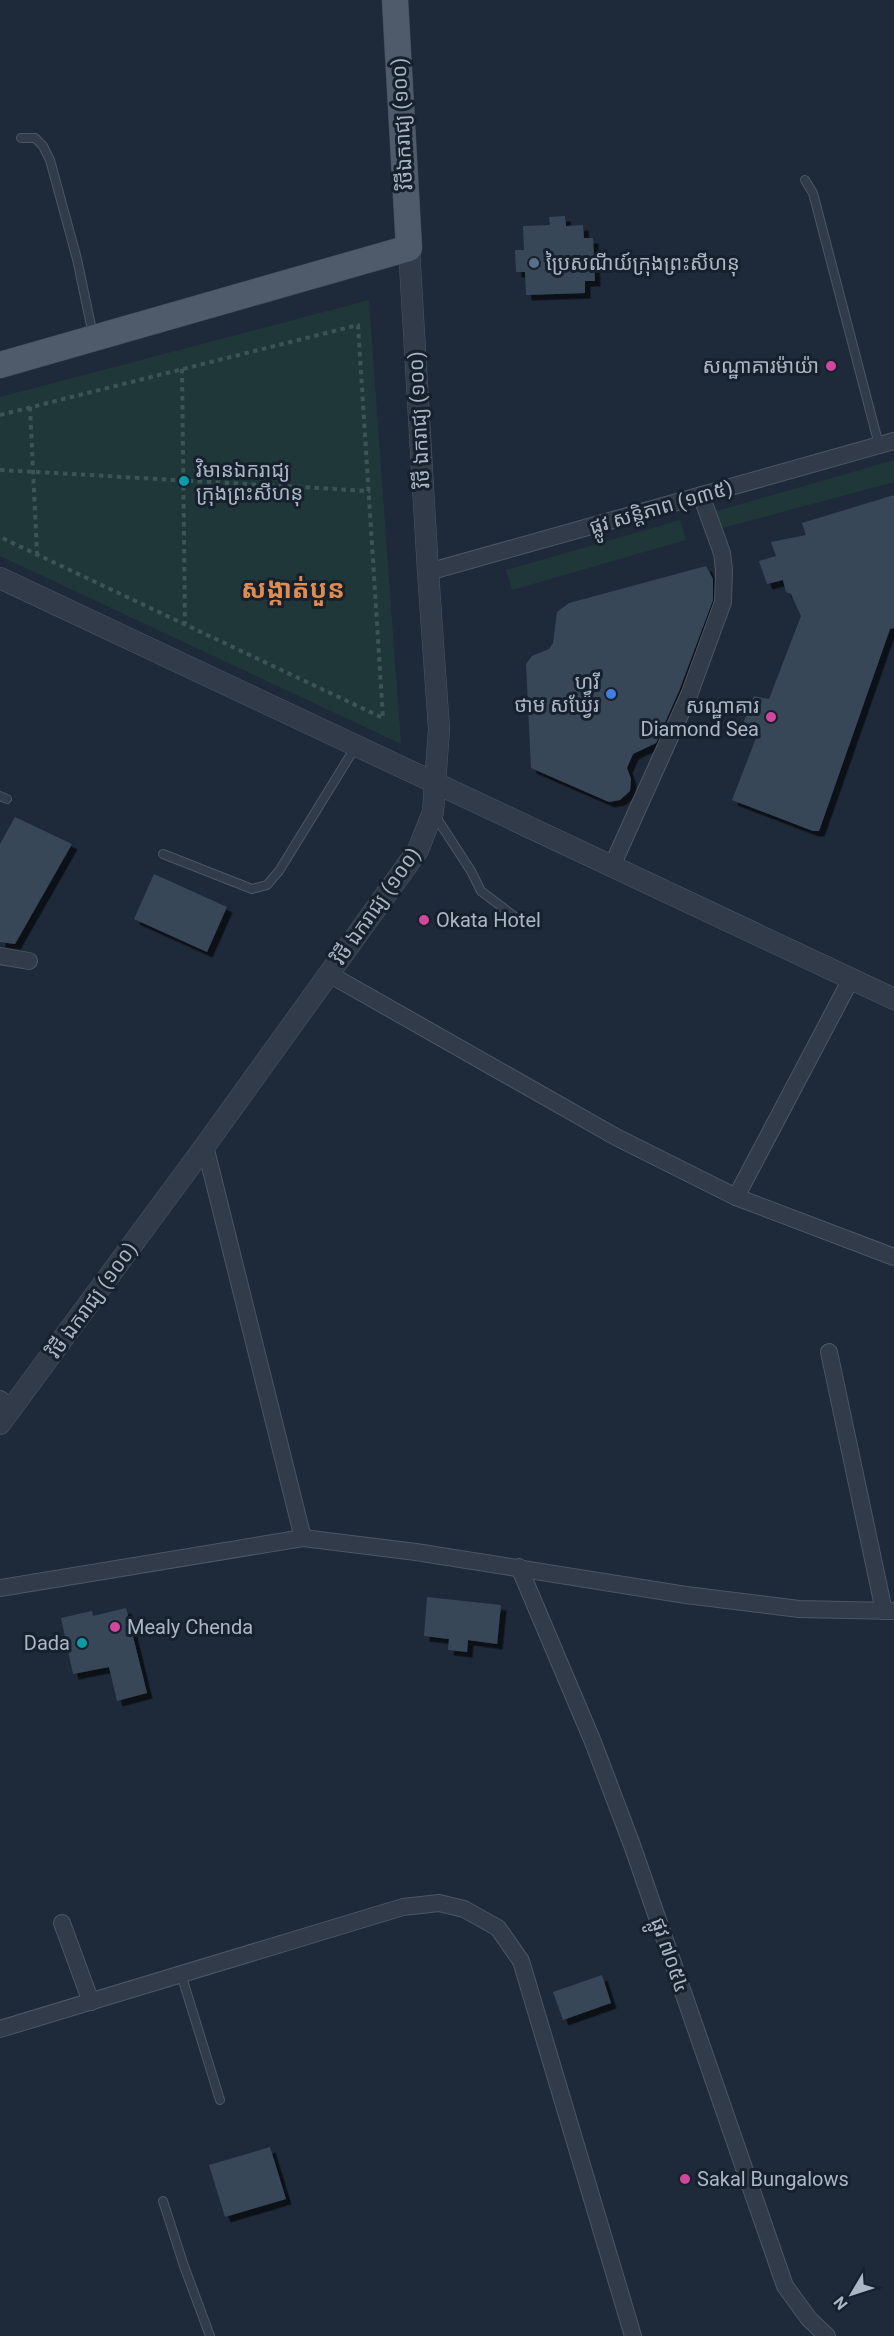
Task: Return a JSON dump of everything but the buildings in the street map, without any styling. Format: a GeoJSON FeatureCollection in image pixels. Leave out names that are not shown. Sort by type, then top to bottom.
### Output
{"type":"FeatureCollection","features":[{"type":"Feature","properties":{"kind":"main road","name":"វិថីឯករាជ្យ (១០០)"},"geometry":{"type":"LineString","coordinates":[[395,0],[409,248]]}},
{"type":"Feature","properties":{"kind":"main road"},"geometry":{"type":"LineString","coordinates":[[0,365],[409,248]]}},
{"type":"Feature","properties":{"kind":"street","name":"វិថី ឯករាជ្យ (១០០)"},"geometry":{"type":"LineString","coordinates":[[4,1411],[205,1146],[418,850],[433,812],[439,729],[409,248]]}},
{"type":"Feature","properties":{"kind":"street","name":"ផ្លូវ សន្តិភាព (១៣៥)"},"geometry":{"type":"LineString","coordinates":[[428,572],[887,443]]}},
{"type":"Feature","properties":{"kind":"street"},"geometry":{"type":"LineString","coordinates":[[612,866],[689,695],[723,602],[722,553],[701,495]]}},
{"type":"Feature","properties":{"kind":"street"},"geometry":{"type":"LineString","coordinates":[[0,578],[894,999]]}},
{"type":"Feature","properties":{"kind":"street"},"geometry":{"type":"LineString","coordinates":[[0,956],[29,962]]}},
{"type":"Feature","properties":{"kind":"street"},"geometry":{"type":"LineString","coordinates":[[329,974],[616,1137],[736,1197],[894,1257]]}},
{"type":"Feature","properties":{"kind":"street"},"geometry":{"type":"LineString","coordinates":[[736,1197],[851,979]]}},
{"type":"Feature","properties":{"kind":"street"},"geometry":{"type":"LineString","coordinates":[[205,1146],[303,1538]]}},
{"type":"Feature","properties":{"kind":"street"},"geometry":{"type":"LineString","coordinates":[[0,1588],[303,1538],[519,1567],[686,1595],[799,1609],[889,1611],[829,1352]]}},
{"type":"Feature","properties":{"kind":"street","name":"ផ្លូវ ៧០៥៤"},"geometry":{"type":"LineString","coordinates":[[519,1567],[593,1742],[632,1845],[785,2286],[809,2319],[827,2336]]}},
{"type":"Feature","properties":{"kind":"street"},"geometry":{"type":"LineString","coordinates":[[0,2029],[403,1907],[439,1903],[464,1909],[498,1928],[520,1961],[633,2336]]}},
{"type":"Feature","properties":{"kind":"street"},"geometry":{"type":"LineString","coordinates":[[62,1923],[91,2002]]}},
{"type":"Feature","properties":{"kind":"lane"},"geometry":{"type":"LineString","coordinates":[[21,138],[35,138],[43,146],[50,160],[77,259],[93,339]]}},
{"type":"Feature","properties":{"kind":"lane"},"geometry":{"type":"LineString","coordinates":[[805,180],[813,193],[887,443]]}},
{"type":"Feature","properties":{"kind":"lane"},"geometry":{"type":"LineString","coordinates":[[163,854],[252,889],[267,885],[279,871],[356,746]]}},
{"type":"Feature","properties":{"kind":"lane"},"geometry":{"type":"LineString","coordinates":[[433,812],[481,891],[519,920]]}},
{"type":"Feature","properties":{"kind":"lane"},"geometry":{"type":"LineString","coordinates":[[181,1974],[220,2100]]}},
{"type":"Feature","properties":{"kind":"lane"},"geometry":{"type":"LineString","coordinates":[[163,2201],[210,2336]]}},
{"type":"Feature","properties":{"kind":"path"},"geometry":{"type":"LineString","coordinates":[[0,415],[358,325],[383,718],[0,537]]}},
{"type":"Feature","properties":{"kind":"path"},"geometry":{"type":"LineString","coordinates":[[182,369],[185,624]]}},
{"type":"Feature","properties":{"kind":"path"},"geometry":{"type":"LineString","coordinates":[[30,407],[37,554]]}},
{"type":"Feature","properties":{"kind":"path"},"geometry":{"type":"LineString","coordinates":[[0,470],[370,491]]}},
{"type":"Feature","properties":{"kind":"green space"},"geometry":{"type":"Polygon","coordinates":[[[369,300],[401,744],[0,556],[0,397],[369,300]]]}},
{"type":"Feature","properties":{"kind":"green space"},"geometry":{"type":"Polygon","coordinates":[[[894,460],[894,482],[719,529],[713,512],[894,460]]]}},
{"type":"Feature","properties":{"kind":"green space"},"geometry":{"type":"Polygon","coordinates":[[[680,520],[686,540],[512,590],[506,570],[680,520]]]}},
{"type":"Feature","properties":{"kind":"place","name":"ប្រៃសណីយ៍ក្រុងព្រះសីហនុ"},"geometry":{"type":"Point","coordinates":[534,263]}},
{"type":"Feature","properties":{"kind":"place","name":"សណ្ឋាគារម៉ាយ៉ា"},"geometry":{"type":"Point","coordinates":[831,366]}},
{"type":"Feature","properties":{"kind":"place","name":"វិមានឯករាជ្យ ក្រុងព្រះសីហនុ"},"geometry":{"type":"Point","coordinates":[184,481]}},
{"type":"Feature","properties":{"kind":"place","name":"ហ្វូរី ថាម សឃ្វែរ"},"geometry":{"type":"Point","coordinates":[611,694]}},
{"type":"Feature","properties":{"kind":"place","name":"សណ្ឋាគារ Diamond Sea"},"geometry":{"type":"Point","coordinates":[771,717]}},
{"type":"Feature","properties":{"kind":"place","name":"Okata Hotel"},"geometry":{"type":"Point","coordinates":[424,920]}},
{"type":"Feature","properties":{"kind":"place","name":"Mealy Chenda"},"geometry":{"type":"Point","coordinates":[115,1627]}},
{"type":"Feature","properties":{"kind":"place","name":"Dada"},"geometry":{"type":"Point","coordinates":[82,1643]}},
{"type":"Feature","properties":{"kind":"place","name":"Sakal Bungalows"},"geometry":{"type":"Point","coordinates":[685,2179]}},
{"type":"Feature","properties":{"kind":"district","name":"សង្កាត់បួន"},"geometry":{"type":"Point","coordinates":[293,589]}}]}
